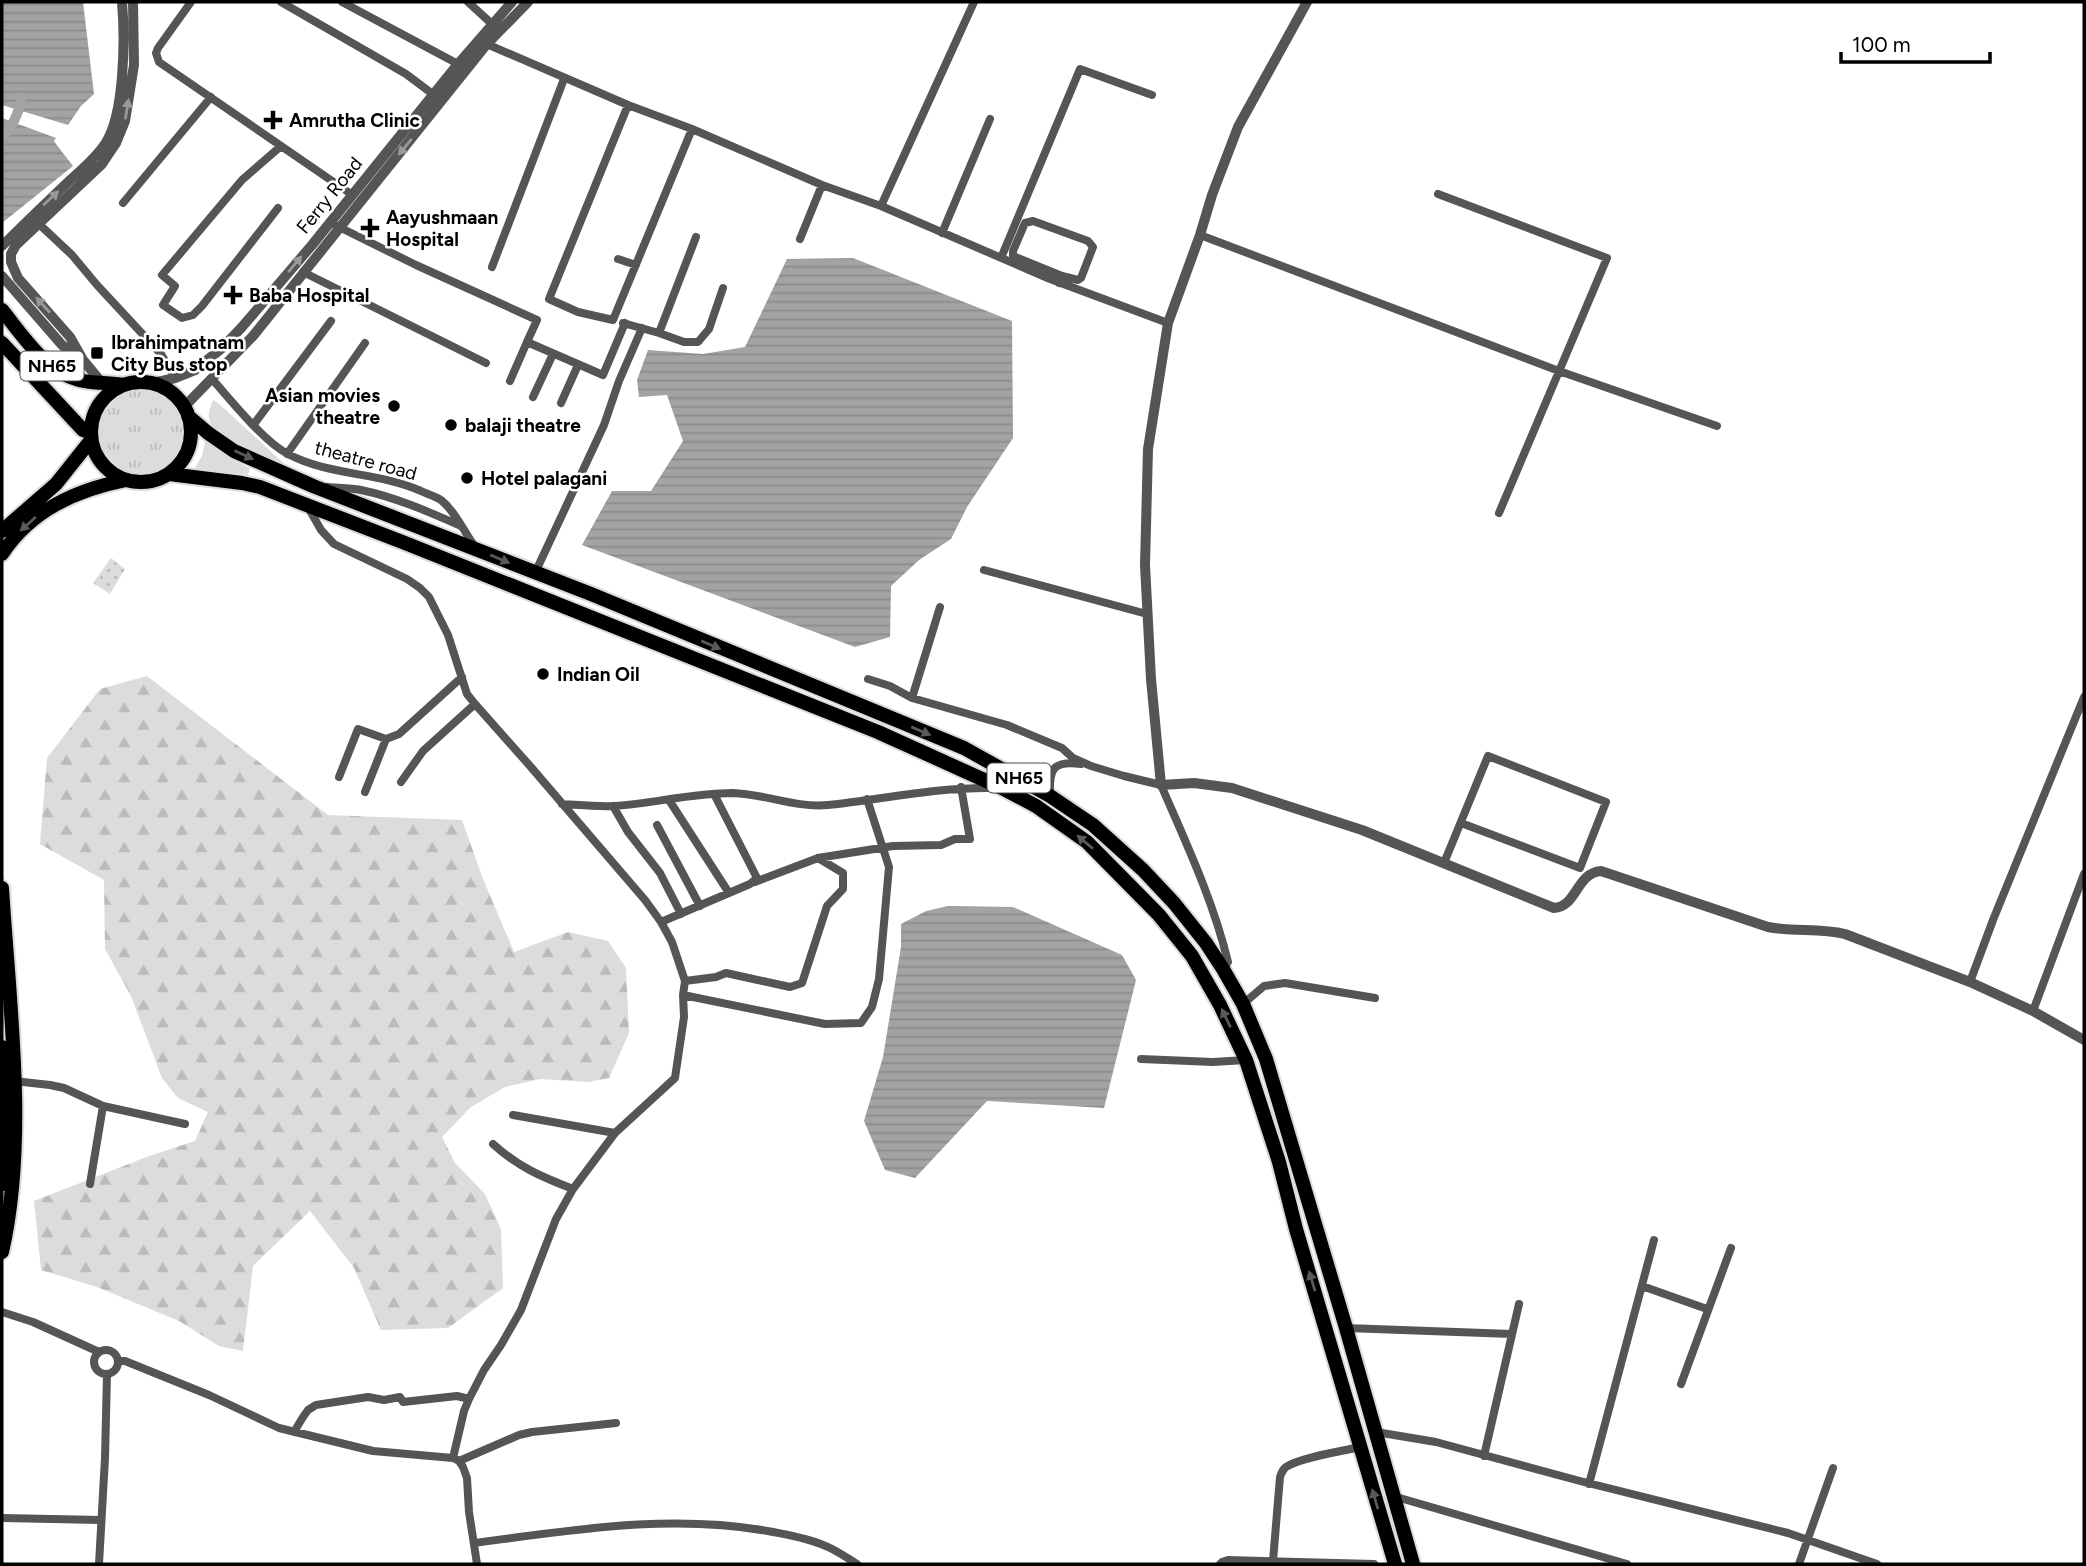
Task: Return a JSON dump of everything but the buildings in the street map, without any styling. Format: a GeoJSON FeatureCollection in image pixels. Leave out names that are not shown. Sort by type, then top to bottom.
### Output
{"type":"FeatureCollection","features":[{"type":"Feature","properties":{"kind":"highway","name":"NH65"},"geometry":{"type":"LineString","coordinates":[[2,310],[52,367],[79,380],[124,385]]}},
{"type":"Feature","properties":{"kind":"highway","name":"NH65"},"geometry":{"type":"LineString","coordinates":[[2,343],[91,437]]}},
{"type":"Feature","properties":{"kind":"highway","name":"NH65"},"geometry":{"type":"LineString","coordinates":[[1395,1564],[1296,1229],[1279,1161],[1246,1060],[1220,1005],[1192,956],[1159,915],[1087,842],[1036,806],[1002,788],[878,733],[306,504],[242,483],[169,474],[149,481],[127,480],[114,475],[96,454],[91,437],[94,413],[101,401],[124,385],[153,383],[171,392],[208,433],[234,451],[313,486],[591,594],[964,748],[1050,796],[1093,825],[1143,870],[1206,943],[1242,1004],[1266,1059],[1413,1564]]}},
{"type":"Feature","properties":{"kind":"highway"},"geometry":{"type":"LineString","coordinates":[[169,474],[179,465],[190,442],[191,429],[186,411]]}},
{"type":"Feature","properties":{"kind":"highway"},"geometry":{"type":"LineString","coordinates":[[2,531],[56,484],[91,437]]}},
{"type":"Feature","properties":{"kind":"highway"},"geometry":{"type":"LineString","coordinates":[[2,554],[12,539],[29,523],[59,501],[127,480]]}},
{"type":"Feature","properties":{"kind":"highway"},"geometry":{"type":"LineString","coordinates":[[2,888],[14,1081],[2,1252]]}},
{"type":"Feature","properties":{"kind":"highway"},"geometry":{"type":"LineString","coordinates":[[2,1047],[9,1161],[2,1184]]}},
{"type":"Feature","properties":{"kind":"street"},"geometry":{"type":"LineString","coordinates":[[2,246],[93,159],[107,142],[116,115],[123,64],[122,2]]}},
{"type":"Feature","properties":{"kind":"street"},"geometry":{"type":"LineString","coordinates":[[102,383],[83,360],[70,337],[18,278],[11,254],[16,244],[102,163],[116,143],[125,121],[134,65],[133,2]]}},
{"type":"Feature","properties":{"kind":"street"},"geometry":{"type":"LineString","coordinates":[[191,2],[158,48],[156,53],[159,62],[351,194]]}},
{"type":"Feature","properties":{"kind":"street"},"geometry":{"type":"LineString","coordinates":[[281,2],[406,74],[434,101]]}},
{"type":"Feature","properties":{"kind":"street"},"geometry":{"type":"LineString","coordinates":[[342,2],[458,64]]}},
{"type":"Feature","properties":{"kind":"street"},"geometry":{"type":"LineString","coordinates":[[468,2],[492,24]]}},
{"type":"Feature","properties":{"kind":"street","name":"Ferry Road"},"geometry":{"type":"LineString","coordinates":[[153,383],[195,370],[208,361],[242,327],[335,225],[512,2]]}},
{"type":"Feature","properties":{"kind":"street","name":"Ferry Road"},"geometry":{"type":"LineString","coordinates":[[186,411],[253,336],[303,272],[335,225],[351,194],[434,101],[458,64],[528,2]]}},
{"type":"Feature","properties":{"kind":"street"},"geometry":{"type":"LineString","coordinates":[[881,206],[974,2]]}},
{"type":"Feature","properties":{"kind":"street"},"geometry":{"type":"LineString","coordinates":[[1223,969],[1228,962],[1223,938],[1161,785],[1151,679],[1145,565],[1148,449],[1168,323],[1212,195],[1238,127],[1307,2]]}},
{"type":"Feature","properties":{"kind":"street"},"geometry":{"type":"LineString","coordinates":[[482,43],[822,185],[881,206],[1001,258],[1015,260],[1168,323]]}},
{"type":"Feature","properties":{"kind":"street"},"geometry":{"type":"LineString","coordinates":[[1015,260],[1012,243],[1080,69],[1152,95]]}},
{"type":"Feature","properties":{"kind":"street"},"geometry":{"type":"LineString","coordinates":[[492,267],[564,79]]}},
{"type":"Feature","properties":{"kind":"street"},"geometry":{"type":"LineString","coordinates":[[123,202],[211,97]]}},
{"type":"Feature","properties":{"kind":"street"},"geometry":{"type":"LineString","coordinates":[[628,105],[549,299],[578,312],[625,323],[684,342],[698,342],[709,329],[723,288]]}},
{"type":"Feature","properties":{"kind":"street"},"geometry":{"type":"LineString","coordinates":[[942,233],[990,119]]}},
{"type":"Feature","properties":{"kind":"street"},"geometry":{"type":"LineString","coordinates":[[613,320],[692,129]]}},
{"type":"Feature","properties":{"kind":"street"},"geometry":{"type":"LineString","coordinates":[[278,208],[193,315],[182,318],[163,305],[175,286],[162,275],[242,180],[281,146]]}},
{"type":"Feature","properties":{"kind":"street"},"geometry":{"type":"LineString","coordinates":[[800,239],[822,185]]}},
{"type":"Feature","properties":{"kind":"street"},"geometry":{"type":"LineString","coordinates":[[1438,194],[1607,258],[1499,513]]}},
{"type":"Feature","properties":{"kind":"street"},"geometry":{"type":"LineString","coordinates":[[1001,258],[1028,221],[1090,242],[1093,247],[1081,278],[1060,279]]}},
{"type":"Feature","properties":{"kind":"street"},"geometry":{"type":"LineString","coordinates":[[39,224],[72,255],[161,354],[175,378]]}},
{"type":"Feature","properties":{"kind":"street"},"geometry":{"type":"LineString","coordinates":[[335,225],[537,320],[510,381]]}},
{"type":"Feature","properties":{"kind":"street"},"geometry":{"type":"LineString","coordinates":[[1200,235],[1559,371],[1717,426]]}},
{"type":"Feature","properties":{"kind":"street"},"geometry":{"type":"LineString","coordinates":[[659,333],[696,237]]}},
{"type":"Feature","properties":{"kind":"street"},"geometry":{"type":"LineString","coordinates":[[618,259],[636,265]]}},
{"type":"Feature","properties":{"kind":"street"},"geometry":{"type":"LineString","coordinates":[[303,272],[486,363]]}},
{"type":"Feature","properties":{"kind":"street"},"geometry":{"type":"LineString","coordinates":[[2,276],[62,345],[83,360]]}},
{"type":"Feature","properties":{"kind":"street"},"geometry":{"type":"LineString","coordinates":[[254,424],[331,321]]}},
{"type":"Feature","properties":{"kind":"street"},"geometry":{"type":"LineString","coordinates":[[527,342],[603,375],[625,323]]}},
{"type":"Feature","properties":{"kind":"street"},"geometry":{"type":"LineString","coordinates":[[242,327],[253,336]]}},
{"type":"Feature","properties":{"kind":"street"},"geometry":{"type":"LineString","coordinates":[[535,573],[604,425],[642,328]]}},
{"type":"Feature","properties":{"kind":"street"},"geometry":{"type":"LineString","coordinates":[[287,454],[365,343]]}},
{"type":"Feature","properties":{"kind":"street"},"geometry":{"type":"LineString","coordinates":[[533,397],[553,354]]}},
{"type":"Feature","properties":{"kind":"street"},"geometry":{"type":"LineString","coordinates":[[561,403],[578,365]]}},
{"type":"Feature","properties":{"kind":"street","name":"theatre road"},"geometry":{"type":"LineString","coordinates":[[212,379],[269,440],[287,454],[320,467],[367,475],[415,488],[441,500],[476,548]]}},
{"type":"Feature","properties":{"kind":"street"},"geometry":{"type":"LineString","coordinates":[[313,486],[368,492],[425,510],[461,526]]}},
{"type":"Feature","properties":{"kind":"street"},"geometry":{"type":"LineString","coordinates":[[306,504],[321,530],[334,544],[420,587],[436,610],[447,635],[467,694],[645,900],[672,942],[685,981],[684,1017],[675,1078],[615,1133],[573,1189],[556,1219],[521,1310],[469,1399],[464,1411],[456,1460]]}},
{"type":"Feature","properties":{"kind":"street"},"geometry":{"type":"LineString","coordinates":[[984,570],[1147,614]]}},
{"type":"Feature","properties":{"kind":"street"},"geometry":{"type":"LineString","coordinates":[[912,698],[940,607]]}},
{"type":"Feature","properties":{"kind":"street"},"geometry":{"type":"LineString","coordinates":[[339,777],[358,729],[386,739],[399,734],[462,677]]}},
{"type":"Feature","properties":{"kind":"street"},"geometry":{"type":"LineString","coordinates":[[868,680],[890,686],[912,698],[1007,725],[1062,748],[1073,758],[1091,766]]}},
{"type":"Feature","properties":{"kind":"street"},"geometry":{"type":"LineString","coordinates":[[1970,982],[2084,697]]}},
{"type":"Feature","properties":{"kind":"street"},"geometry":{"type":"LineString","coordinates":[[401,782],[424,751],[475,705]]}},
{"type":"Feature","properties":{"kind":"street"},"geometry":{"type":"LineString","coordinates":[[365,792],[386,739]]}},
{"type":"Feature","properties":{"kind":"street"},"geometry":{"type":"LineString","coordinates":[[1444,863],[1488,756],[1606,802],[1580,868],[1461,823]]}},
{"type":"Feature","properties":{"kind":"street"},"geometry":{"type":"LineString","coordinates":[[1050,796],[1049,778],[1052,769],[1059,764],[1072,763],[1161,785],[1194,783],[1233,789],[1362,830],[1554,908],[1568,903],[1586,876],[1594,872],[1611,873],[1768,927],[1845,934],[1970,982],[2033,1011],[2084,1040]]}},
{"type":"Feature","properties":{"kind":"street"},"geometry":{"type":"LineString","coordinates":[[562,804],[613,806],[714,793],[750,794],[798,804],[826,805],[961,787],[1002,788]]}},
{"type":"Feature","properties":{"kind":"street"},"geometry":{"type":"LineString","coordinates":[[661,922],[818,858],[893,846],[941,845],[955,839],[970,839],[961,787]]}},
{"type":"Feature","properties":{"kind":"street"},"geometry":{"type":"LineString","coordinates":[[714,793],[744,855],[756,873],[755,882]]}},
{"type":"Feature","properties":{"kind":"street"},"geometry":{"type":"LineString","coordinates":[[683,995],[825,1024],[861,1023],[872,1007],[879,979],[889,867],[867,799]]}},
{"type":"Feature","properties":{"kind":"street"},"geometry":{"type":"LineString","coordinates":[[669,800],[729,893]]}},
{"type":"Feature","properties":{"kind":"street"},"geometry":{"type":"LineString","coordinates":[[613,806],[628,832],[660,873],[681,914]]}},
{"type":"Feature","properties":{"kind":"street"},"geometry":{"type":"LineString","coordinates":[[657,825],[700,906]]}},
{"type":"Feature","properties":{"kind":"street"},"geometry":{"type":"LineString","coordinates":[[685,981],[726,973],[790,987],[802,984],[827,906],[843,889],[843,873],[818,858]]}},
{"type":"Feature","properties":{"kind":"street"},"geometry":{"type":"LineString","coordinates":[[2033,1011],[2084,874]]}},
{"type":"Feature","properties":{"kind":"street"},"geometry":{"type":"LineString","coordinates":[[1242,1004],[1264,986],[1273,983],[1375,998]]}},
{"type":"Feature","properties":{"kind":"street"},"geometry":{"type":"LineString","coordinates":[[1141,1059],[1213,1062],[1246,1060]]}},
{"type":"Feature","properties":{"kind":"street"},"geometry":{"type":"LineString","coordinates":[[14,1081],[64,1088],[103,1106],[185,1124]]}},
{"type":"Feature","properties":{"kind":"street"},"geometry":{"type":"LineString","coordinates":[[90,1184],[103,1106]]}},
{"type":"Feature","properties":{"kind":"street"},"geometry":{"type":"LineString","coordinates":[[513,1115],[615,1133]]}},
{"type":"Feature","properties":{"kind":"street"},"geometry":{"type":"LineString","coordinates":[[493,1144],[511,1161],[573,1189]]}},
{"type":"Feature","properties":{"kind":"street"},"geometry":{"type":"LineString","coordinates":[[1589,1484],[1654,1240]]}},
{"type":"Feature","properties":{"kind":"street"},"geometry":{"type":"LineString","coordinates":[[1681,1384],[1731,1248]]}},
{"type":"Feature","properties":{"kind":"street"},"geometry":{"type":"LineString","coordinates":[[1642,1286],[1707,1309]]}},
{"type":"Feature","properties":{"kind":"street"},"geometry":{"type":"LineString","coordinates":[[1484,1455],[1518,1304]]}},
{"type":"Feature","properties":{"kind":"street"},"geometry":{"type":"LineString","coordinates":[[2,1312],[33,1322],[99,1352],[112,1351],[118,1361],[116,1369],[107,1374],[101,1373],[95,1367],[94,1359],[99,1352]]}},
{"type":"Feature","properties":{"kind":"street"},"geometry":{"type":"LineString","coordinates":[[1346,1328],[1512,1334]]}},
{"type":"Feature","properties":{"kind":"street"},"geometry":{"type":"LineString","coordinates":[[118,1361],[125,1361],[169,1379],[279,1428],[373,1451],[456,1460],[519,1435],[616,1423]]}},
{"type":"Feature","properties":{"kind":"street"},"geometry":{"type":"LineString","coordinates":[[99,1564],[107,1374]]}},
{"type":"Feature","properties":{"kind":"street"},"geometry":{"type":"LineString","coordinates":[[294,1432],[308,1410],[316,1405],[368,1397],[384,1400],[400,1397],[403,1402],[457,1396],[469,1399]]}},
{"type":"Feature","properties":{"kind":"street"},"geometry":{"type":"LineString","coordinates":[[1376,1433],[1436,1443],[1788,1533],[1877,1564]]}},
{"type":"Feature","properties":{"kind":"street"},"geometry":{"type":"LineString","coordinates":[[1273,1561],[1282,1470],[1287,1465],[1300,1461],[1360,1447]]}},
{"type":"Feature","properties":{"kind":"street"},"geometry":{"type":"LineString","coordinates":[[456,1460],[463,1467],[467,1478],[477,1564]]}},
{"type":"Feature","properties":{"kind":"street"},"geometry":{"type":"LineString","coordinates":[[1799,1564],[1833,1468]]}},
{"type":"Feature","properties":{"kind":"street"},"geometry":{"type":"LineString","coordinates":[[1393,1496],[1627,1564]]}},
{"type":"Feature","properties":{"kind":"street"},"geometry":{"type":"LineString","coordinates":[[2,1518],[101,1520]]}},
{"type":"Feature","properties":{"kind":"street"},"geometry":{"type":"LineString","coordinates":[[474,1543],[607,1526],[695,1522],[757,1529],[800,1538],[834,1550],[857,1564]]}},
{"type":"Feature","properties":{"kind":"street"},"geometry":{"type":"LineString","coordinates":[[1220,1564],[1228,1560],[1374,1564]]}},
{"type":"Feature","properties":{"kind":"green space"},"geometry":{"type":"Polygon","coordinates":[[[141,388],[158,392],[172,401],[181,415],[185,432],[181,449],[172,463],[158,472],[141,476],[124,472],[110,463],[101,449],[97,432],[101,415],[110,401],[124,392],[141,388]]]}},
{"type":"Feature","properties":{"kind":"green space"},"geometry":{"type":"Polygon","coordinates":[[[213,400],[290,469],[234,445],[215,430],[209,419],[213,400]]]}},
{"type":"Feature","properties":{"kind":"green space"},"geometry":{"type":"Polygon","coordinates":[[[206,438],[221,453],[250,469],[248,475],[193,471],[202,456],[206,438]]]}},
{"type":"Feature","properties":{"kind":"green space"},"geometry":{"type":"Polygon","coordinates":[[[111,558],[125,569],[110,594],[93,583],[111,558]]]}},
{"type":"Feature","properties":{"kind":"green space"},"geometry":{"type":"Polygon","coordinates":[[[147,676],[328,815],[462,820],[514,952],[568,932],[608,941],[626,968],[629,1033],[609,1078],[588,1082],[540,1079],[505,1087],[471,1107],[442,1137],[455,1163],[485,1194],[501,1229],[503,1288],[448,1328],[381,1330],[354,1268],[310,1211],[253,1266],[243,1351],[219,1346],[179,1321],[97,1287],[41,1270],[34,1201],[195,1141],[208,1112],[178,1098],[162,1078],[131,996],[105,949],[104,880],[40,844],[47,758],[100,689],[147,676]]]}},
{"type":"Feature","properties":{"kind":"shaded area"},"geometry":{"type":"Polygon","coordinates":[[[2,2],[83,2],[94,94],[81,106],[68,125],[2,105],[2,2]]]}},
{"type":"Feature","properties":{"kind":"shaded area"},"geometry":{"type":"Polygon","coordinates":[[[2,118],[56,138],[54,141],[73,166],[2,223],[2,118]]]}},
{"type":"Feature","properties":{"kind":"shaded area"},"geometry":{"type":"Polygon","coordinates":[[[853,258],[1012,321],[1013,438],[967,507],[951,539],[919,560],[891,586],[890,637],[855,647],[582,545],[612,491],[651,491],[683,441],[667,395],[639,397],[637,380],[648,350],[703,354],[745,347],[787,259],[853,258]]]}},
{"type":"Feature","properties":{"kind":"shaded area"},"geometry":{"type":"Polygon","coordinates":[[[948,906],[1013,907],[1122,955],[1136,980],[1104,1108],[987,1101],[915,1178],[885,1170],[864,1121],[883,1057],[901,947],[901,924],[926,911],[948,906]]]}},
{"type":"Feature","properties":{"kind":"waterway"},"geometry":{"type":"LineString","coordinates":[[2,138],[15,119],[22,98]]}},
{"type":"Feature","properties":{"kind":"place","name":"Amrutha Clinic"},"geometry":{"type":"Point","coordinates":[273,120]}},
{"type":"Feature","properties":{"kind":"place","name":"Aayushmaan Hospital"},"geometry":{"type":"Point","coordinates":[370,228]}},
{"type":"Feature","properties":{"kind":"place","name":"Baba Hospital"},"geometry":{"type":"Point","coordinates":[233,295]}},
{"type":"Feature","properties":{"kind":"place","name":"Ibrahimpatnam City Bus stop"},"geometry":{"type":"Point","coordinates":[97,353]}},
{"type":"Feature","properties":{"kind":"place","name":"Asian movies theatre"},"geometry":{"type":"Point","coordinates":[394,406]}},
{"type":"Feature","properties":{"kind":"place","name":"balaji theatre"},"geometry":{"type":"Point","coordinates":[451,425]}},
{"type":"Feature","properties":{"kind":"place","name":"Hotel palagani"},"geometry":{"type":"Point","coordinates":[467,478]}},
{"type":"Feature","properties":{"kind":"place","name":"Indian Oil"},"geometry":{"type":"Point","coordinates":[543,674]}}]}
